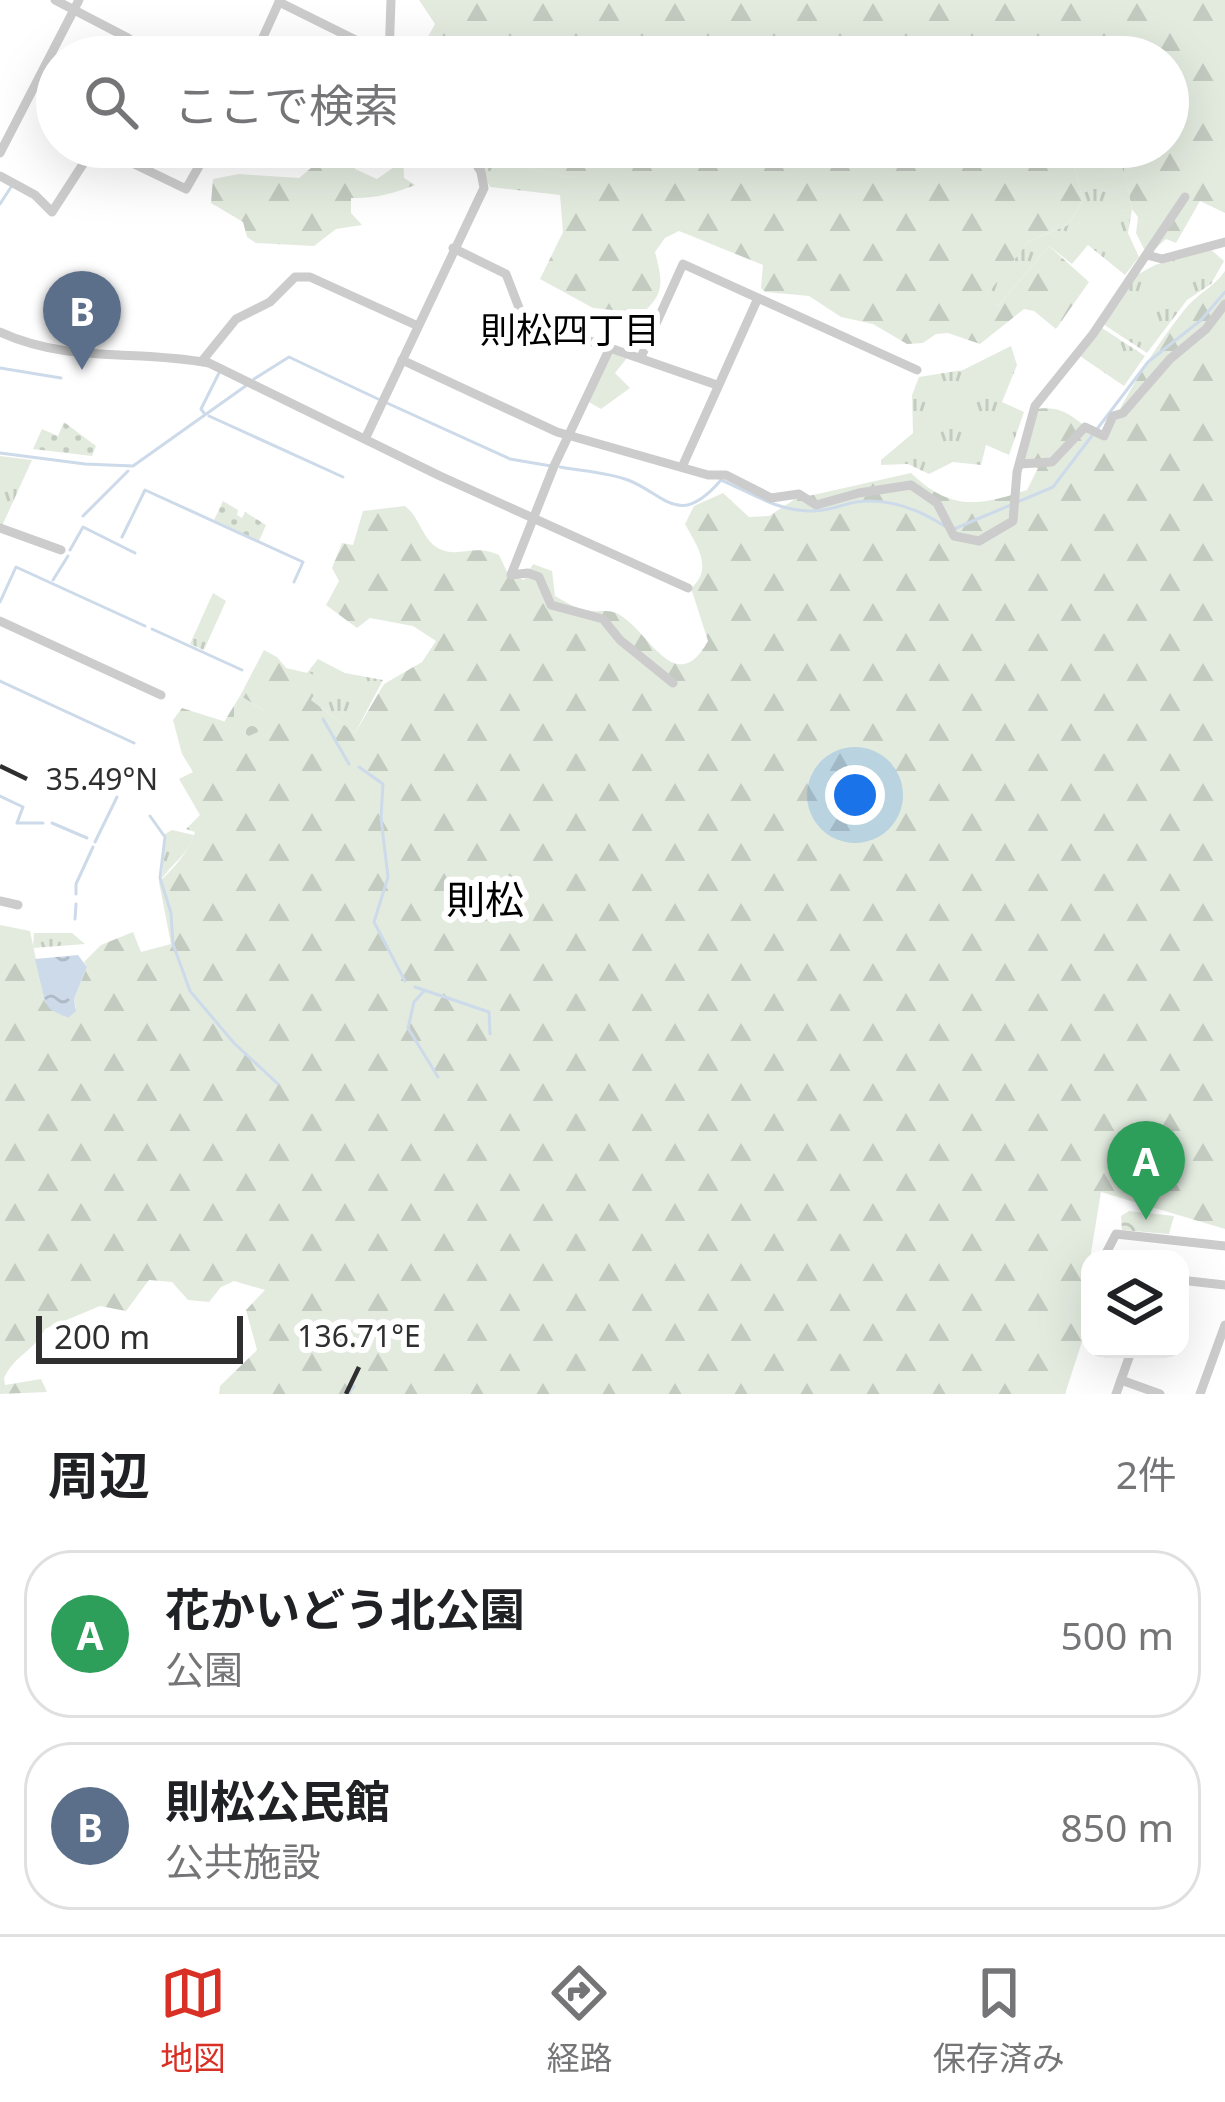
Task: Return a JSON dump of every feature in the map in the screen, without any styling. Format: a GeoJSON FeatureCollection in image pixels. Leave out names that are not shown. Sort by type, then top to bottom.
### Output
{"type":"FeatureCollection","features":[{"type":"Feature","properties":{"kind":"street"},"geometry":{"type":"LineString","coordinates":[[55,0],[77,5],[125,36]]}},
{"type":"Feature","properties":{"kind":"street"},"geometry":{"type":"LineString","coordinates":[[391,36],[392,0]]}},
{"type":"Feature","properties":{"kind":"street"},"geometry":{"type":"LineString","coordinates":[[263,36],[279,1],[348,36]]}},
{"type":"Feature","properties":{"kind":"street"},"geometry":{"type":"LineString","coordinates":[[61,36],[77,5]]}},
{"type":"Feature","properties":{"kind":"street"},"geometry":{"type":"LineString","coordinates":[[0,153],[36,84]]}},
{"type":"Feature","properties":{"kind":"street"},"geometry":{"type":"LineString","coordinates":[[0,176],[35,195],[52,212],[82,168]]}},
{"type":"Feature","properties":{"kind":"street"},"geometry":{"type":"LineString","coordinates":[[141,168],[186,189],[198,168]]}},
{"type":"Feature","properties":{"kind":"street"},"geometry":{"type":"LineString","coordinates":[[366,436],[484,184],[476,168]]}},
{"type":"Feature","properties":{"kind":"street"},"geometry":{"type":"LineString","coordinates":[[403,360],[586,442],[708,475],[725,475],[771,499],[799,494],[816,505],[911,485],[937,503],[954,536],[979,541],[1013,520],[1020,464],[1035,406],[1094,334],[1185,197]]}},
{"type":"Feature","properties":{"kind":"street"},"geometry":{"type":"LineString","coordinates":[[1148,255],[1162,259],[1225,242]]}},
{"type":"Feature","properties":{"kind":"street"},"geometry":{"type":"LineString","coordinates":[[453,248],[506,274],[523,318],[717,386]]}},
{"type":"Feature","properties":{"kind":"street"},"geometry":{"type":"LineString","coordinates":[[641,357],[683,264],[917,370]]}},
{"type":"Feature","properties":{"kind":"street"},"geometry":{"type":"LineString","coordinates":[[202,361],[236,319],[270,302],[295,277],[310,277],[418,326]]}},
{"type":"Feature","properties":{"kind":"street"},"geometry":{"type":"LineString","coordinates":[[682,467],[758,298]]}},
{"type":"Feature","properties":{"kind":"street"},"geometry":{"type":"LineString","coordinates":[[1020,464],[1052,462],[1085,427],[1104,436],[1113,416],[1123,412],[1225,304]]}},
{"type":"Feature","properties":{"kind":"street"},"geometry":{"type":"LineString","coordinates":[[0,332],[92,356],[177,356],[202,361],[688,588]]}},
{"type":"Feature","properties":{"kind":"street"},"geometry":{"type":"LineString","coordinates":[[610,350],[569,434],[511,575],[539,577],[551,604],[603,619],[620,640],[673,683]]}},
{"type":"Feature","properties":{"kind":"street"},"geometry":{"type":"LineString","coordinates":[[0,528],[61,550]]}},
{"type":"Feature","properties":{"kind":"street"},"geometry":{"type":"LineString","coordinates":[[0,621],[161,695]]}},
{"type":"Feature","properties":{"kind":"street"},"geometry":{"type":"LineString","coordinates":[[0,901],[18,905]]}},
{"type":"Feature","properties":{"kind":"street"},"geometry":{"type":"LineString","coordinates":[[1107,1250],[1116,1234],[1225,1246]]}},
{"type":"Feature","properties":{"kind":"street"},"geometry":{"type":"LineString","coordinates":[[1189,1281],[1225,1285]]}},
{"type":"Feature","properties":{"kind":"street"},"geometry":{"type":"LineString","coordinates":[[1200,1394],[1225,1325]]}},
{"type":"Feature","properties":{"kind":"street"},"geometry":{"type":"LineString","coordinates":[[1116,1394],[1129,1358]]}},
{"type":"Feature","properties":{"kind":"street"},"geometry":{"type":"LineString","coordinates":[[1121,1380],[1160,1394]]}},
{"type":"Feature","properties":{"kind":"green space"},"geometry":{"type":"Polygon","coordinates":[[[419,0],[1225,0],[1225,213],[1200,201],[1176,243],[1166,239],[1155,249],[1144,249],[1136,233],[1138,217],[1124,168],[1189,168],[1189,36],[428,36],[435,24],[419,0]]]}},
{"type":"Feature","properties":{"kind":"green space"},"geometry":{"type":"Polygon","coordinates":[[[311,168],[355,168],[377,179],[393,168],[404,168],[404,178],[415,185],[384,195],[351,198],[351,213],[362,225],[336,229],[314,246],[256,243],[247,237],[243,222],[211,203],[213,179],[239,174],[299,178],[311,168]]]}},
{"type":"Feature","properties":{"kind":"green space"},"geometry":{"type":"Polygon","coordinates":[[[480,168],[527,168],[574,178],[560,195],[490,187],[480,168]]]}},
{"type":"Feature","properties":{"kind":"green space"},"geometry":{"type":"Polygon","coordinates":[[[527,168],[1075,168],[1083,200],[1068,225],[1029,241],[986,296],[998,306],[1049,246],[1089,282],[1056,329],[1034,311],[1024,309],[980,344],[948,333],[907,344],[873,324],[841,317],[809,296],[765,292],[761,288],[763,265],[679,231],[665,238],[655,252],[660,286],[642,313],[593,308],[540,279],[563,232],[560,195],[573,178],[527,168]]]}},
{"type":"Feature","properties":{"kind":"green space"},"geometry":{"type":"Polygon","coordinates":[[[1075,168],[1124,168],[1132,209],[1128,233],[1139,257],[1125,275],[1088,245],[1072,264],[1049,246],[998,306],[985,296],[1029,241],[1068,225],[1083,200],[1075,168]]]}},
{"type":"Feature","properties":{"kind":"green space"},"geometry":{"type":"Polygon","coordinates":[[[1209,248],[1224,261],[1211,284],[1187,300],[1147,353],[1103,324],[1135,276],[1209,248]]]}},
{"type":"Feature","properties":{"kind":"green space"},"geometry":{"type":"Polygon","coordinates":[[[1225,271],[1225,1229],[1101,1192],[1091,1250],[1081,1250],[1081,1345],[1065,1394],[219,1394],[220,1386],[257,1350],[246,1310],[265,1290],[234,1281],[221,1287],[209,1302],[188,1300],[172,1282],[149,1280],[126,1311],[100,1306],[45,1329],[4,1378],[5,1385],[41,1379],[47,1392],[0,1394],[0,925],[30,931],[45,1002],[67,1018],[76,1008],[74,999],[87,967],[84,962],[101,945],[133,932],[141,952],[171,944],[159,882],[184,853],[195,832],[186,829],[200,815],[179,779],[193,772],[182,754],[173,720],[182,708],[223,721],[249,736],[265,711],[240,696],[264,650],[286,668],[312,674],[320,685],[311,700],[355,733],[384,684],[422,662],[436,641],[413,626],[370,618],[357,628],[326,605],[339,581],[332,568],[342,543],[353,545],[363,511],[405,506],[442,550],[499,555],[508,574],[524,580],[533,564],[552,571],[555,596],[581,609],[620,615],[663,656],[685,664],[708,641],[691,588],[702,572],[698,547],[685,524],[694,506],[723,493],[749,517],[769,516],[795,499],[911,473],[939,494],[966,502],[1027,490],[1038,468],[1018,461],[1031,410],[1055,409],[1105,437],[1173,324],[1225,271]]]}},
{"type":"Feature","properties":{"kind":"green space"},"geometry":{"type":"Polygon","coordinates":[[[1099,326],[1145,356],[1124,386],[1077,354],[1099,326]]]}},
{"type":"Feature","properties":{"kind":"green space"},"geometry":{"type":"Polygon","coordinates":[[[1011,346],[1017,365],[1002,402],[1024,412],[1009,455],[986,445],[981,465],[953,462],[929,474],[908,464],[881,465],[913,433],[912,395],[919,377],[963,370],[1011,346]]]}},
{"type":"Feature","properties":{"kind":"green space"},"geometry":{"type":"Polygon","coordinates":[[[611,352],[627,358],[615,373],[630,388],[601,409],[587,401],[611,352]]]}},
{"type":"Feature","properties":{"kind":"green space"},"geometry":{"type":"Polygon","coordinates":[[[64,422],[96,446],[92,456],[33,449],[42,429],[58,436],[64,422]]]}},
{"type":"Feature","properties":{"kind":"green space"},"geometry":{"type":"Polygon","coordinates":[[[0,456],[32,460],[2,526],[0,525],[0,456]]]}},
{"type":"Feature","properties":{"kind":"green space"},"geometry":{"type":"Polygon","coordinates":[[[223,501],[242,518],[245,512],[266,525],[259,541],[214,520],[223,501]]]}},
{"type":"Feature","properties":{"kind":"green space"},"geometry":{"type":"Polygon","coordinates":[[[213,593],[226,601],[204,650],[190,644],[213,593]]]}},
{"type":"Feature","properties":{"kind":"green space"},"geometry":{"type":"Polygon","coordinates":[[[318,659],[345,673],[383,680],[355,733],[311,700],[306,674],[318,659]]]}},
{"type":"Feature","properties":{"kind":"green space"},"geometry":{"type":"Polygon","coordinates":[[[240,696],[265,711],[273,725],[249,736],[224,722],[240,696]]]}},
{"type":"Feature","properties":{"kind":"green space"},"geometry":{"type":"Polygon","coordinates":[[[172,830],[194,835],[162,879],[165,834],[172,830]]]}},
{"type":"Feature","properties":{"kind":"green space"},"geometry":{"type":"Polygon","coordinates":[[[34,933],[72,933],[85,944],[33,948],[34,933]]]}},
{"type":"Feature","properties":{"kind":"green space"},"geometry":{"type":"Polygon","coordinates":[[[1129,1211],[1174,1216],[1169,1234],[1122,1230],[1121,1216],[1129,1211]]]}},
{"type":"Feature","properties":{"kind":"water"},"geometry":{"type":"Polygon","coordinates":[[[78,955],[87,967],[74,999],[76,1011],[68,1018],[45,1002],[35,959],[78,955]]]}},
{"type":"Feature","properties":{"kind":"waterway"},"geometry":{"type":"LineString","coordinates":[[0,204],[11,187]]}},
{"type":"Feature","properties":{"kind":"waterway"},"geometry":{"type":"LineString","coordinates":[[954,529],[1053,487],[1148,362],[1201,320],[1225,292]]}},
{"type":"Feature","properties":{"kind":"waterway"},"geometry":{"type":"LineString","coordinates":[[254,379],[289,357],[378,399]]}},
{"type":"Feature","properties":{"kind":"waterway"},"geometry":{"type":"LineString","coordinates":[[0,368],[61,378]]}},
{"type":"Feature","properties":{"kind":"waterway"},"geometry":{"type":"LineString","coordinates":[[204,413],[201,409],[219,373]]}},
{"type":"Feature","properties":{"kind":"waterway"},"geometry":{"type":"LineString","coordinates":[[0,453],[133,466],[247,385]]}},
{"type":"Feature","properties":{"kind":"waterway"},"geometry":{"type":"LineString","coordinates":[[387,403],[510,459],[551,466]]}},
{"type":"Feature","properties":{"kind":"waterway"},"geometry":{"type":"LineString","coordinates":[[209,416],[343,477]]}},
{"type":"Feature","properties":{"kind":"waterway"},"geometry":{"type":"LineString","coordinates":[[560,467],[620,477],[673,504],[694,503],[721,480],[785,508],[815,511],[880,501],[915,510],[946,527]]}},
{"type":"Feature","properties":{"kind":"waterway"},"geometry":{"type":"LineString","coordinates":[[83,516],[128,471]]}},
{"type":"Feature","properties":{"kind":"waterway"},"geometry":{"type":"LineString","coordinates":[[122,537],[145,490],[303,562],[294,582]]}},
{"type":"Feature","properties":{"kind":"waterway"},"geometry":{"type":"LineString","coordinates":[[70,550],[83,527],[135,553]]}},
{"type":"Feature","properties":{"kind":"waterway"},"geometry":{"type":"LineString","coordinates":[[53,580],[68,556]]}},
{"type":"Feature","properties":{"kind":"waterway"},"geometry":{"type":"LineString","coordinates":[[0,602],[16,567],[145,626]]}},
{"type":"Feature","properties":{"kind":"waterway"},"geometry":{"type":"LineString","coordinates":[[152,629],[242,670]]}},
{"type":"Feature","properties":{"kind":"waterway"},"geometry":{"type":"LineString","coordinates":[[0,681],[134,743]]}},
{"type":"Feature","properties":{"kind":"waterway"},"geometry":{"type":"LineString","coordinates":[[323,719],[349,764]]}},
{"type":"Feature","properties":{"kind":"waterway"},"geometry":{"type":"LineString","coordinates":[[359,767],[383,784],[381,818],[388,877],[374,922],[405,981]]}},
{"type":"Feature","properties":{"kind":"waterway"},"geometry":{"type":"LineString","coordinates":[[0,796],[23,807],[17,823],[43,823]]}},
{"type":"Feature","properties":{"kind":"waterway"},"geometry":{"type":"LineString","coordinates":[[95,842],[117,797]]}},
{"type":"Feature","properties":{"kind":"waterway"},"geometry":{"type":"LineString","coordinates":[[150,816],[165,837],[160,878],[171,913],[173,944],[190,991],[234,1043],[278,1084]]}},
{"type":"Feature","properties":{"kind":"waterway"},"geometry":{"type":"LineString","coordinates":[[52,823],[87,838]]}},
{"type":"Feature","properties":{"kind":"waterway"},"geometry":{"type":"LineString","coordinates":[[76,894],[93,847]]}},
{"type":"Feature","properties":{"kind":"waterway"},"geometry":{"type":"LineString","coordinates":[[75,919],[76,904]]}},
{"type":"Feature","properties":{"kind":"waterway"},"geometry":{"type":"LineString","coordinates":[[415,987],[489,1012],[490,1034]]}},
{"type":"Feature","properties":{"kind":"waterway"},"geometry":{"type":"LineString","coordinates":[[424,991],[414,1002],[408,1028],[438,1077]]}},
{"type":"Feature","properties":{"kind":"waterway"},"geometry":{"type":"LineString","coordinates":[[348,1394],[354,1386]]}},
{"type":"Feature","properties":{"kind":"place","name":"則松公民館"},"geometry":{"type":"Point","coordinates":[82,370]}},
{"type":"Feature","properties":{"kind":"place","name":"花かいどう北公園"},"geometry":{"type":"Point","coordinates":[1146,1220]}},
{"type":"Feature","properties":{"kind":"district","name":"則松四丁目"},"geometry":{"type":"Point","coordinates":[570,330]}},
{"type":"Feature","properties":{"kind":"district","name":"則松"},"geometry":{"type":"Point","coordinates":[485,900]}}]}
